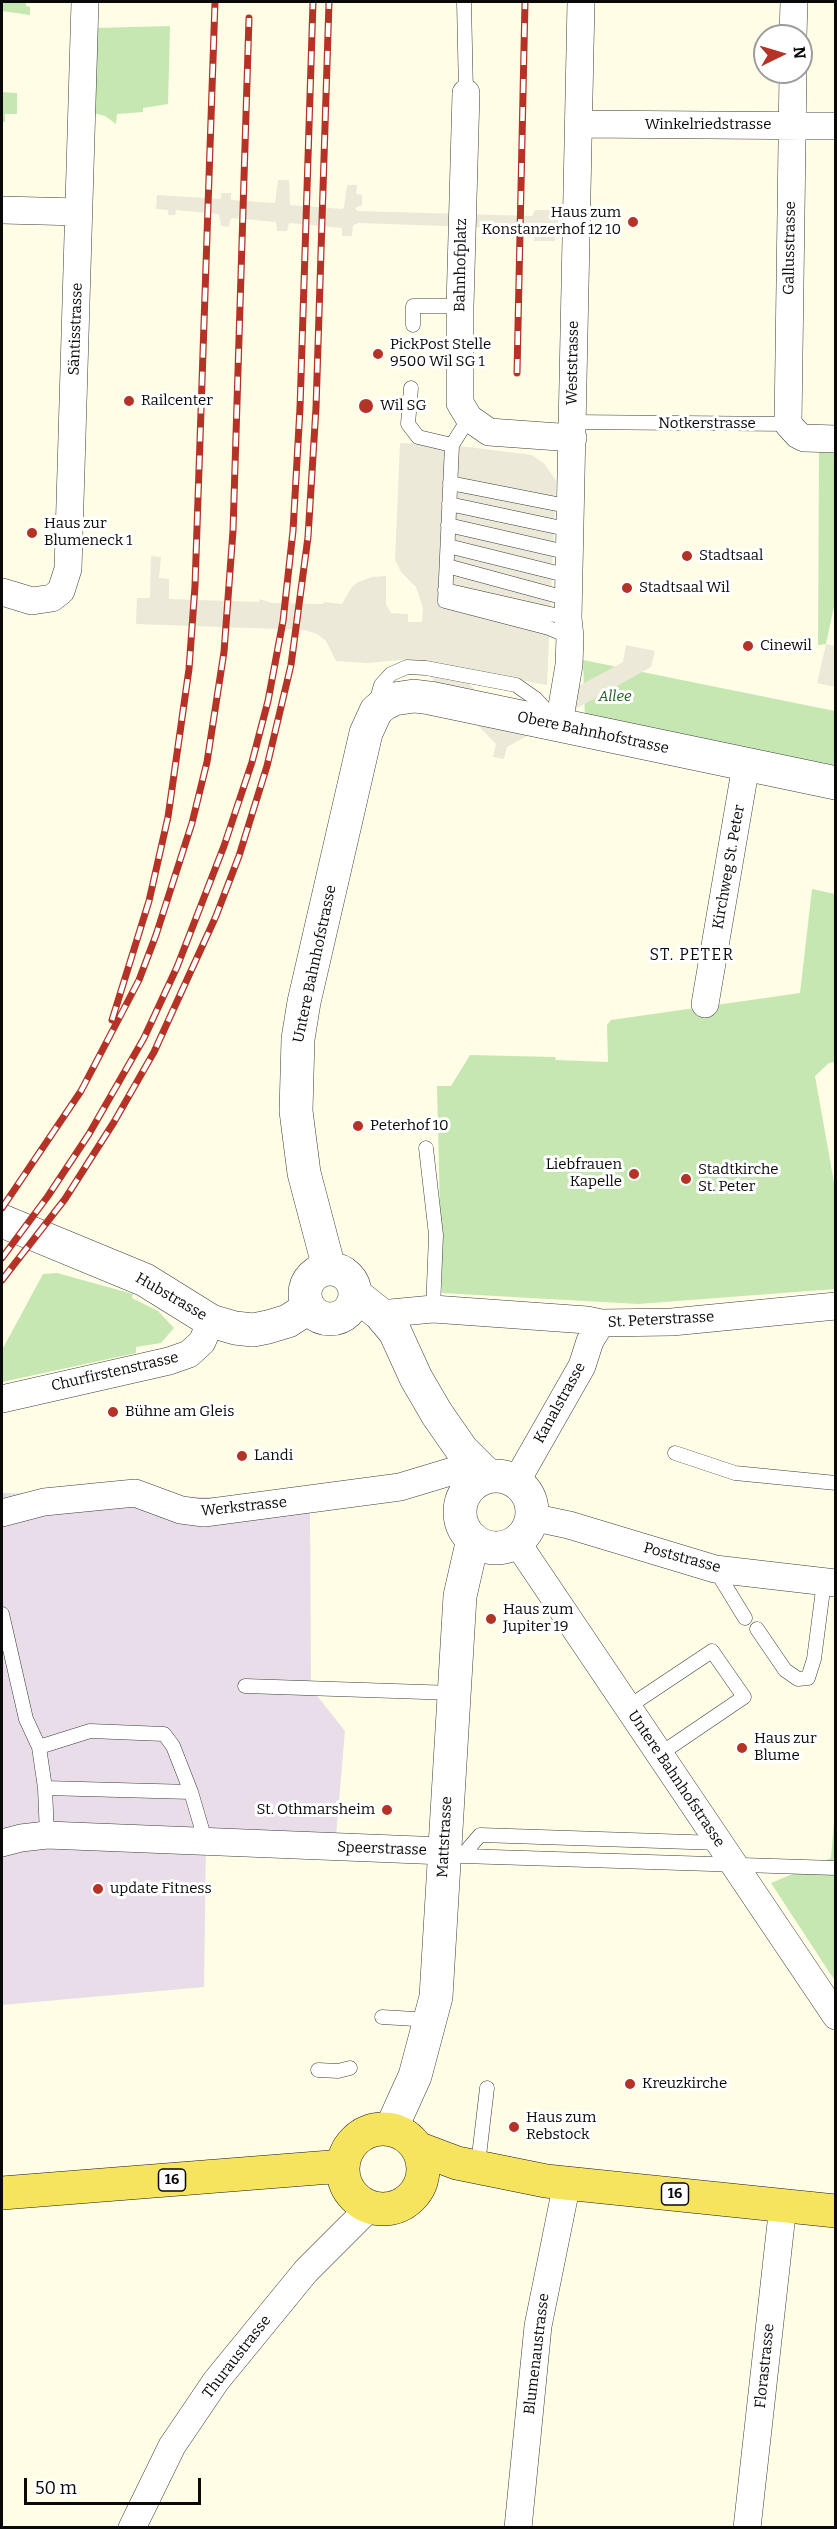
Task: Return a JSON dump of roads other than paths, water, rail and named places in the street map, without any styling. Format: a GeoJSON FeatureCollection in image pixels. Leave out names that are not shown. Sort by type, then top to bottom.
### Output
{"type":"FeatureCollection","features":[{"type":"Feature","properties":{"kind":"main road"},"geometry":{"type":"LineString","coordinates":[[370,2207],[360,2202],[347,2186],[343,2166],[346,2153],[359,2137],[378,2129],[391,2129]]}},
{"type":"Feature","properties":{"kind":"main road","name":"16"},"geometry":{"type":"LineString","coordinates":[[391,2129],[410,2139],[417,2148],[457,2163],[557,2182],[836,2211]]}},
{"type":"Feature","properties":{"kind":"main road"},"geometry":{"type":"LineString","coordinates":[[415,2193],[421,2182],[423,2169],[417,2148]]}},
{"type":"Feature","properties":{"kind":"main road","name":"16"},"geometry":{"type":"LineString","coordinates":[[2,2193],[343,2166]]}},
{"type":"Feature","properties":{"kind":"main road","name":"16"},"geometry":{"type":"LineString","coordinates":[[370,2207],[382,2209],[395,2207],[415,2193],[454,2183],[557,2182]]}},
{"type":"Feature","properties":{"kind":"street","name":"Säntisstrasse"},"geometry":{"type":"LineString","coordinates":[[2,592],[32,601],[52,598],[61,591],[68,569],[86,2]]}},
{"type":"Feature","properties":{"kind":"street","name":"Weststrasse"},"geometry":{"type":"LineString","coordinates":[[559,724],[569,659],[574,266],[580,124],[581,2]]}},
{"type":"Feature","properties":{"kind":"street"},"geometry":{"type":"LineString","coordinates":[[794,2],[794,24]]}},
{"type":"Feature","properties":{"kind":"street","name":"Gallusstrasse"},"geometry":{"type":"LineString","coordinates":[[788,424],[793,84]]}},
{"type":"Feature","properties":{"kind":"street","name":"Bahnhofplatz"},"geometry":{"type":"LineString","coordinates":[[466,93],[460,306],[460,403],[468,418]]}},
{"type":"Feature","properties":{"kind":"street","name":"Winkelriedstrasse"},"geometry":{"type":"LineString","coordinates":[[580,124],[836,126]]}},
{"type":"Feature","properties":{"kind":"street"},"geometry":{"type":"LineString","coordinates":[[2,210],[79,212]]}},
{"type":"Feature","properties":{"kind":"street"},"geometry":{"type":"LineString","coordinates":[[468,418],[478,427],[500,434],[573,430]]}},
{"type":"Feature","properties":{"kind":"street","name":"Notkerstrasse"},"geometry":{"type":"LineString","coordinates":[[788,424],[804,438],[836,439]]}},
{"type":"Feature","properties":{"kind":"street","name":"Obere Bahnhofstrasse"},"geometry":{"type":"LineString","coordinates":[[371,722],[384,704],[394,699],[414,696],[559,724],[836,783]]}},
{"type":"Feature","properties":{"kind":"street","name":"Untere Bahnhofstrasse"},"geometry":{"type":"LineString","coordinates":[[329,1268],[304,1173],[297,1121],[298,1039],[307,991],[371,722]]}},
{"type":"Feature","properties":{"kind":"street","name":"Kirchweg St. Peter"},"geometry":{"type":"LineString","coordinates":[[705,1004],[746,765]]}},
{"type":"Feature","properties":{"kind":"street","name":"Hubstrasse"},"geometry":{"type":"LineString","coordinates":[[2,1221],[146,1281],[211,1321],[235,1328],[253,1330],[288,1321],[309,1308]]}},
{"type":"Feature","properties":{"kind":"street"},"geometry":{"type":"LineString","coordinates":[[360,1308],[336,1319],[324,1319],[315,1315],[309,1308],[304,1292],[308,1281],[314,1274],[329,1268],[342,1271],[349,1277],[355,1286],[360,1308],[394,1332],[416,1378],[437,1414],[481,1480],[528,1497],[524,1529],[499,1548],[489,1547],[473,1539],[461,1521],[460,1509],[481,1480]]}},
{"type":"Feature","properties":{"kind":"street","name":"St. Peterstrasse"},"geometry":{"type":"LineString","coordinates":[[360,1308],[433,1309],[587,1320],[601,1323],[672,1322],[836,1306]]}},
{"type":"Feature","properties":{"kind":"street","name":"Churfirstenstrasse"},"geometry":{"type":"LineString","coordinates":[[2,1399],[169,1362],[189,1354],[202,1342],[211,1321]]}},
{"type":"Feature","properties":{"kind":"street","name":"Kanalstrasse"},"geometry":{"type":"LineString","coordinates":[[481,1480],[582,1366],[591,1341],[601,1323]]}},
{"type":"Feature","properties":{"kind":"street","name":"Werkstrasse"},"geometry":{"type":"LineString","coordinates":[[2,1513],[44,1502],[135,1493],[182,1510],[204,1513],[400,1487],[481,1480]]}},
{"type":"Feature","properties":{"kind":"street","name":"Untere Bahnhofstrasse"},"geometry":{"type":"LineString","coordinates":[[524,1529],[628,1707],[836,2016]]}},
{"type":"Feature","properties":{"kind":"street","name":"Poststrasse"},"geometry":{"type":"LineString","coordinates":[[524,1529],[716,1569],[830,1583]]}},
{"type":"Feature","properties":{"kind":"street","name":"Mattstrasse"},"geometry":{"type":"LineString","coordinates":[[391,2129],[411,2086],[436,1997],[453,1853],[454,1692],[460,1596],[473,1539]]}},
{"type":"Feature","properties":{"kind":"street","name":"Speerstrasse"},"geometry":{"type":"LineString","coordinates":[[2,1843],[47,1835],[453,1853]]}},
{"type":"Feature","properties":{"kind":"street","name":"Blumenaustrasse"},"geometry":{"type":"LineString","coordinates":[[518,2528],[538,2326],[557,2182]]}},
{"type":"Feature","properties":{"kind":"street","name":"Florastrasse"},"geometry":{"type":"LineString","coordinates":[[747,2528],[783,2205]]}},
{"type":"Feature","properties":{"kind":"street","name":"Thuraustrasse"},"geometry":{"type":"LineString","coordinates":[[132,2528],[172,2445],[216,2381],[306,2271],[370,2207]]}},
{"type":"Feature","properties":{"kind":"lane","name":"Bahnhofplatz"},"geometry":{"type":"LineString","coordinates":[[464,2],[466,93]]}},
{"type":"Feature","properties":{"kind":"lane"},"geometry":{"type":"LineString","coordinates":[[413,325],[413,306],[460,306]]}},
{"type":"Feature","properties":{"kind":"lane"},"geometry":{"type":"LineString","coordinates":[[411,388],[408,424],[418,437],[452,445]]}},
{"type":"Feature","properties":{"kind":"lane"},"geometry":{"type":"LineString","coordinates":[[468,418],[452,445],[445,596],[549,628],[570,574]]}},
{"type":"Feature","properties":{"kind":"lane","name":"Notkerstrasse"},"geometry":{"type":"LineString","coordinates":[[573,430],[788,424]]}},
{"type":"Feature","properties":{"kind":"lane"},"geometry":{"type":"LineString","coordinates":[[450,483],[570,574]]}},
{"type":"Feature","properties":{"kind":"lane"},"geometry":{"type":"LineString","coordinates":[[449,504],[570,574]]}},
{"type":"Feature","properties":{"kind":"lane"},"geometry":{"type":"LineString","coordinates":[[448,525],[570,574]]}},
{"type":"Feature","properties":{"kind":"lane"},"geometry":{"type":"LineString","coordinates":[[447,546],[570,574]]}},
{"type":"Feature","properties":{"kind":"lane"},"geometry":{"type":"LineString","coordinates":[[447,566],[570,574]]}},
{"type":"Feature","properties":{"kind":"lane"},"geometry":{"type":"LineString","coordinates":[[426,1148],[436,1235],[433,1309]]}},
{"type":"Feature","properties":{"kind":"lane"},"geometry":{"type":"LineString","coordinates":[[675,1452],[735,1473],[836,1483]]}},
{"type":"Feature","properties":{"kind":"lane"},"geometry":{"type":"LineString","coordinates":[[716,1569],[745,1618]]}},
{"type":"Feature","properties":{"kind":"lane"},"geometry":{"type":"LineString","coordinates":[[757,1629],[785,1670],[798,1679],[808,1678],[830,1583]]}},
{"type":"Feature","properties":{"kind":"lane"},"geometry":{"type":"LineString","coordinates":[[2,1614],[26,1719],[39,1747],[45,1788],[47,1835]]}},
{"type":"Feature","properties":{"kind":"lane"},"geometry":{"type":"LineString","coordinates":[[628,1707],[712,1651],[744,1696],[660,1754]]}},
{"type":"Feature","properties":{"kind":"lane"},"geometry":{"type":"LineString","coordinates":[[245,1686],[454,1692]]}},
{"type":"Feature","properties":{"kind":"lane"},"geometry":{"type":"LineString","coordinates":[[39,1747],[90,1731],[164,1734],[173,1746],[191,1792],[206,1843]]}},
{"type":"Feature","properties":{"kind":"lane"},"geometry":{"type":"LineString","coordinates":[[45,1788],[191,1792]]}},
{"type":"Feature","properties":{"kind":"lane"},"geometry":{"type":"LineString","coordinates":[[453,1853],[480,1835],[720,1843]]}},
{"type":"Feature","properties":{"kind":"lane","name":"Speerstrasse"},"geometry":{"type":"LineString","coordinates":[[453,1853],[735,1866],[836,1868]]}},
{"type":"Feature","properties":{"kind":"lane"},"geometry":{"type":"LineString","coordinates":[[382,2017],[431,2020]]}},
{"type":"Feature","properties":{"kind":"lane"},"geometry":{"type":"LineString","coordinates":[[318,2070],[338,2071],[350,2068]]}},
{"type":"Feature","properties":{"kind":"lane"},"geometry":{"type":"LineString","coordinates":[[479,2156],[487,2088]]}},
{"type":"Feature","properties":{"kind":"railway"},"geometry":{"type":"LineString","coordinates":[[112,1020],[149,901],[168,817],[189,669],[195,586],[215,2]]}},
{"type":"Feature","properties":{"kind":"railway"},"geometry":{"type":"LineString","coordinates":[[2,1258],[48,1196],[89,1134],[144,1038],[177,967],[224,846],[252,762],[268,701],[283,621],[293,531],[300,408],[313,2]]}},
{"type":"Feature","properties":{"kind":"railway"},"geometry":{"type":"LineString","coordinates":[[2,1280],[65,1199],[114,1122],[154,1052],[216,916],[239,856],[267,766],[291,665],[308,537],[316,408],[329,2]]}},
{"type":"Feature","properties":{"kind":"railway"},"geometry":{"type":"LineString","coordinates":[[517,373],[525,2]]}},
{"type":"Feature","properties":{"kind":"railway"},"geometry":{"type":"LineString","coordinates":[[2,1208],[81,1091],[139,980],[192,823],[207,762],[224,652],[233,531],[249,18]]}},
{"type":"Feature","properties":{"kind":"place","name":"Haus zum Konstanzerhof 12 10"},"geometry":{"type":"Point","coordinates":[633,222]}},
{"type":"Feature","properties":{"kind":"place","name":"PickPost Stelle 9500 Wil SG 1"},"geometry":{"type":"Point","coordinates":[378,354]}},
{"type":"Feature","properties":{"kind":"place","name":"Railcenter"},"geometry":{"type":"Point","coordinates":[129,401]}},
{"type":"Feature","properties":{"kind":"place","name":"Wil SG"},"geometry":{"type":"Point","coordinates":[366,406]}},
{"type":"Feature","properties":{"kind":"place","name":"Haus zur Blumeneck 1"},"geometry":{"type":"Point","coordinates":[32,533]}},
{"type":"Feature","properties":{"kind":"place","name":"Stadtsaal"},"geometry":{"type":"Point","coordinates":[687,556]}},
{"type":"Feature","properties":{"kind":"place","name":"Stadtsaal Wil"},"geometry":{"type":"Point","coordinates":[627,588]}},
{"type":"Feature","properties":{"kind":"place","name":"Cinewil"},"geometry":{"type":"Point","coordinates":[748,646]}},
{"type":"Feature","properties":{"kind":"place","name":"Peterhof 10"},"geometry":{"type":"Point","coordinates":[358,1126]}},
{"type":"Feature","properties":{"kind":"place","name":"Liebfrauen Kapelle"},"geometry":{"type":"Point","coordinates":[634,1174]}},
{"type":"Feature","properties":{"kind":"place","name":"Stadtkirche St. Peter"},"geometry":{"type":"Point","coordinates":[686,1179]}},
{"type":"Feature","properties":{"kind":"place","name":"Bühne am Gleis"},"geometry":{"type":"Point","coordinates":[113,1412]}},
{"type":"Feature","properties":{"kind":"place","name":"Landi"},"geometry":{"type":"Point","coordinates":[242,1456]}},
{"type":"Feature","properties":{"kind":"place","name":"Haus zum Jupiter 19"},"geometry":{"type":"Point","coordinates":[491,1619]}},
{"type":"Feature","properties":{"kind":"place","name":"Haus zur Blume"},"geometry":{"type":"Point","coordinates":[742,1748]}},
{"type":"Feature","properties":{"kind":"place","name":"St. Othmarsheim"},"geometry":{"type":"Point","coordinates":[387,1810]}},
{"type":"Feature","properties":{"kind":"place","name":"update Fitness"},"geometry":{"type":"Point","coordinates":[98,1889]}},
{"type":"Feature","properties":{"kind":"place","name":"Kreuzkirche"},"geometry":{"type":"Point","coordinates":[630,2084]}},
{"type":"Feature","properties":{"kind":"place","name":"Haus zum Rebstock"},"geometry":{"type":"Point","coordinates":[514,2127]}},
{"type":"Feature","properties":{"kind":"district","name":"ST. PETER"},"geometry":{"type":"Point","coordinates":[692,956]}},
{"type":"Feature","properties":{"kind":"park label","name":"Allee"},"geometry":{"type":"Point","coordinates":[615,697]}}]}
